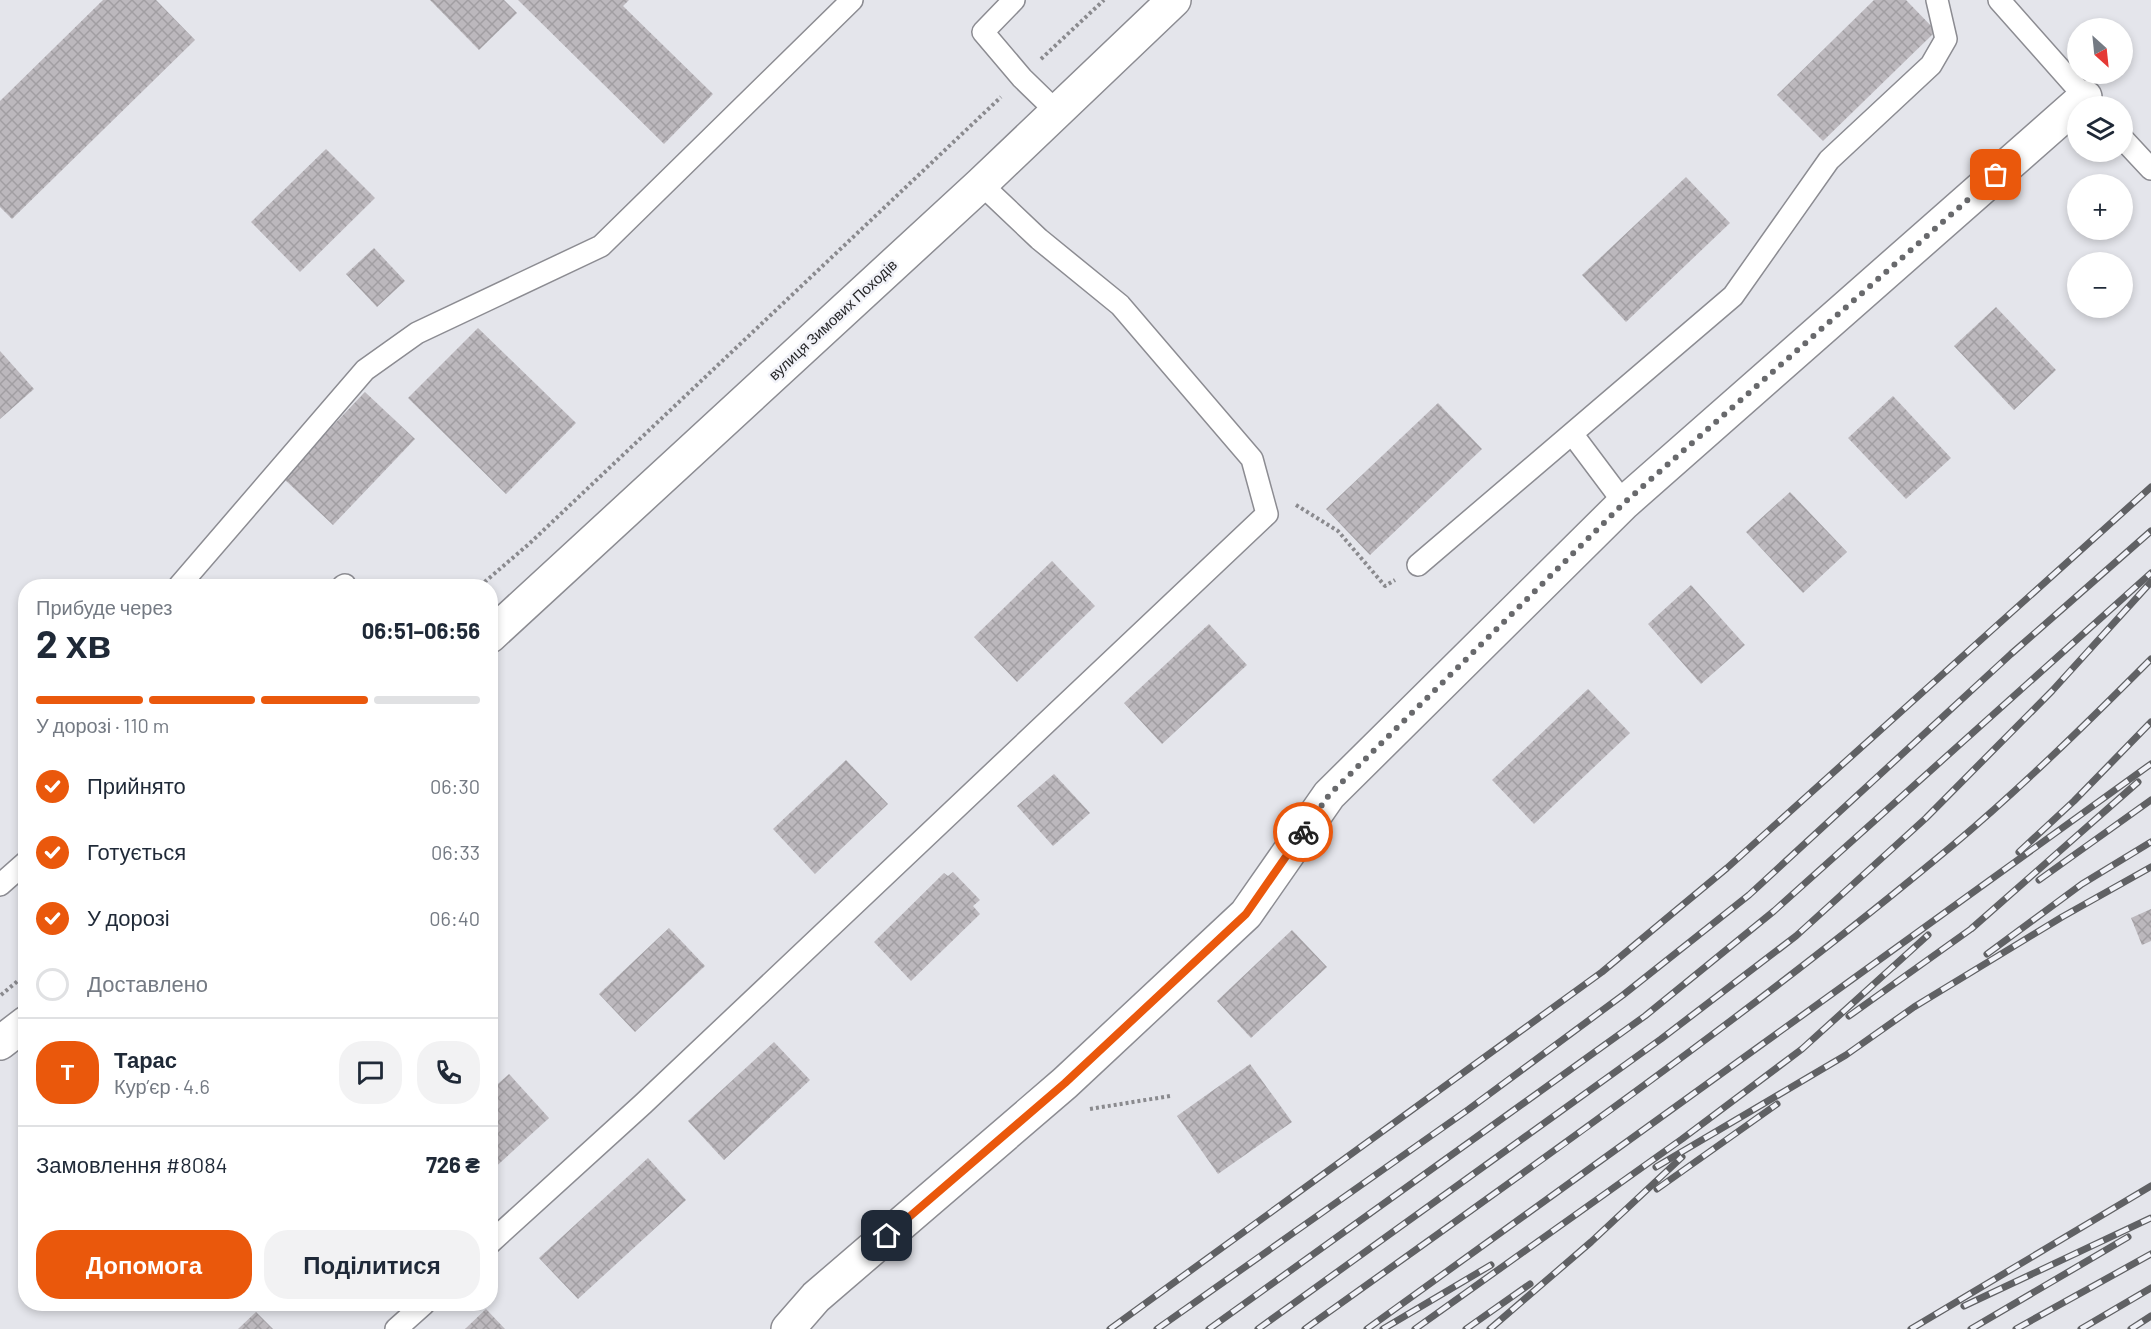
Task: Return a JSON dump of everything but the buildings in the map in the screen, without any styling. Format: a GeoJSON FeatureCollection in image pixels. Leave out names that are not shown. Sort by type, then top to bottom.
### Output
{"type":"FeatureCollection","features":[{"type":"Feature","properties":{"kind":"street","name":"вулиця Зимових Походів"},"geometry":{"type":"LineString","coordinates":[[498,629],[981,184],[1173,0]]}},
{"type":"Feature","properties":{"kind":"street"},"geometry":{"type":"LineString","coordinates":[[788,1329],[816,1297],[1065,1083],[1246,914],[1329,795],[1624,503],[2067,121]]}},
{"type":"Feature","properties":{"kind":"street"},"geometry":{"type":"LineString","coordinates":[[0,1043],[18,1029]]}},
{"type":"Feature","properties":{"kind":"lane"},"geometry":{"type":"LineString","coordinates":[[185,579],[365,370],[417,333],[601,246],[852,0]]}},
{"type":"Feature","properties":{"kind":"lane"},"geometry":{"type":"LineString","coordinates":[[1014,0],[983,32],[1022,78],[1057,112]]}},
{"type":"Feature","properties":{"kind":"lane"},"geometry":{"type":"LineString","coordinates":[[1418,565],[1733,296],[1828,160],[1931,64],[1946,39],[1936,0]]}},
{"type":"Feature","properties":{"kind":"lane"},"geometry":{"type":"LineString","coordinates":[[1999,0],[2084,96]]}},
{"type":"Feature","properties":{"kind":"lane"},"geometry":{"type":"LineString","coordinates":[[2133,150],[2151,169]]}},
{"type":"Feature","properties":{"kind":"lane"},"geometry":{"type":"LineString","coordinates":[[498,1236],[643,1104],[1267,514],[1252,459],[1120,305],[1039,239],[981,184]]}},
{"type":"Feature","properties":{"kind":"lane"},"geometry":{"type":"LineString","coordinates":[[1573,435],[1624,503]]}},
{"type":"Feature","properties":{"kind":"lane"},"geometry":{"type":"LineString","coordinates":[[0,885],[18,869]]}},
{"type":"Feature","properties":{"kind":"lane"},"geometry":{"type":"LineString","coordinates":[[396,1329],[416,1311]]}},
{"type":"Feature","properties":{"kind":"path"},"geometry":{"type":"LineString","coordinates":[[488,579],[530,543],[1104,0]]}},
{"type":"Feature","properties":{"kind":"path"},"geometry":{"type":"LineString","coordinates":[[1293,502],[1301,511],[1338,531],[1385,586],[1418,565]]}},
{"type":"Feature","properties":{"kind":"path"},"geometry":{"type":"LineString","coordinates":[[0,995],[18,980]]}},
{"type":"Feature","properties":{"kind":"railway"},"geometry":{"type":"LineString","coordinates":[[1110,1329],[1602,972],[1727,868],[2151,487]]}},
{"type":"Feature","properties":{"kind":"railway"},"geometry":{"type":"LineString","coordinates":[[1157,1329],[1469,1109],[1623,995],[1749,895],[2011,654],[2151,531]]}},
{"type":"Feature","properties":{"kind":"railway"},"geometry":{"type":"LineString","coordinates":[[1209,1329],[1645,1016],[1774,911],[2151,573]]}},
{"type":"Feature","properties":{"kind":"railway"},"geometry":{"type":"LineString","coordinates":[[1258,1329],[1661,1039],[1796,936],[1926,818],[2052,691],[2151,582]]}},
{"type":"Feature","properties":{"kind":"railway"},"geometry":{"type":"LineString","coordinates":[[1305,1329],[1634,1093],[1875,909],[2004,800],[2151,659]]}},
{"type":"Feature","properties":{"kind":"railway"},"geometry":{"type":"LineString","coordinates":[[2019,852],[2074,801],[2151,722]]}},
{"type":"Feature","properties":{"kind":"railway"},"geometry":{"type":"LineString","coordinates":[[1367,1329],[2151,764]]}},
{"type":"Feature","properties":{"kind":"railway"},"geometry":{"type":"LineString","coordinates":[[1849,1016],[1971,929],[2138,782]]}},
{"type":"Feature","properties":{"kind":"railway"},"geometry":{"type":"LineString","coordinates":[[2039,880],[2151,800]]}},
{"type":"Feature","properties":{"kind":"railway"},"geometry":{"type":"LineString","coordinates":[[1987,954],[2082,884],[2151,842]]}},
{"type":"Feature","properties":{"kind":"railway"},"geometry":{"type":"LineString","coordinates":[[1656,1167],[1846,1055],[1914,1007],[2062,917],[2151,867]]}},
{"type":"Feature","properties":{"kind":"railway"},"geometry":{"type":"LineString","coordinates":[[1415,1329],[1682,1139],[1802,1049],[1928,935]]}},
{"type":"Feature","properties":{"kind":"railway"},"geometry":{"type":"LineString","coordinates":[[1657,1189],[1777,1104]]}},
{"type":"Feature","properties":{"kind":"railway"},"geometry":{"type":"LineString","coordinates":[[1490,1329],[1591,1242],[1682,1157]]}},
{"type":"Feature","properties":{"kind":"railway"},"geometry":{"type":"LineString","coordinates":[[1911,1329],[2151,1186]]}},
{"type":"Feature","properties":{"kind":"railway"},"geometry":{"type":"LineString","coordinates":[[1964,1306],[2151,1218]]}},
{"type":"Feature","properties":{"kind":"railway"},"geometry":{"type":"LineString","coordinates":[[1971,1329],[2128,1237]]}},
{"type":"Feature","properties":{"kind":"railway"},"geometry":{"type":"LineString","coordinates":[[2016,1329],[2151,1254]]}},
{"type":"Feature","properties":{"kind":"railway"},"geometry":{"type":"LineString","coordinates":[[1383,1329],[1491,1265]]}},
{"type":"Feature","properties":{"kind":"railway"},"geometry":{"type":"LineString","coordinates":[[1466,1329],[1530,1284]]}},
{"type":"Feature","properties":{"kind":"railway"},"geometry":{"type":"LineString","coordinates":[[2081,1329],[2151,1288]]}},
{"type":"Feature","properties":{"kind":"railway"},"geometry":{"type":"LineString","coordinates":[[2131,1329],[2151,1316]]}},
{"type":"Feature","properties":{"kind":"way so far"},"geometry":{"type":"LineString","coordinates":[[1303,832],[1329,795],[1624,503],[1996,175]]}},
{"type":"Feature","properties":{"kind":"route"},"geometry":{"type":"LineString","coordinates":[[887,1236],[1065,1083],[1246,914],[1303,832]]}}]}
